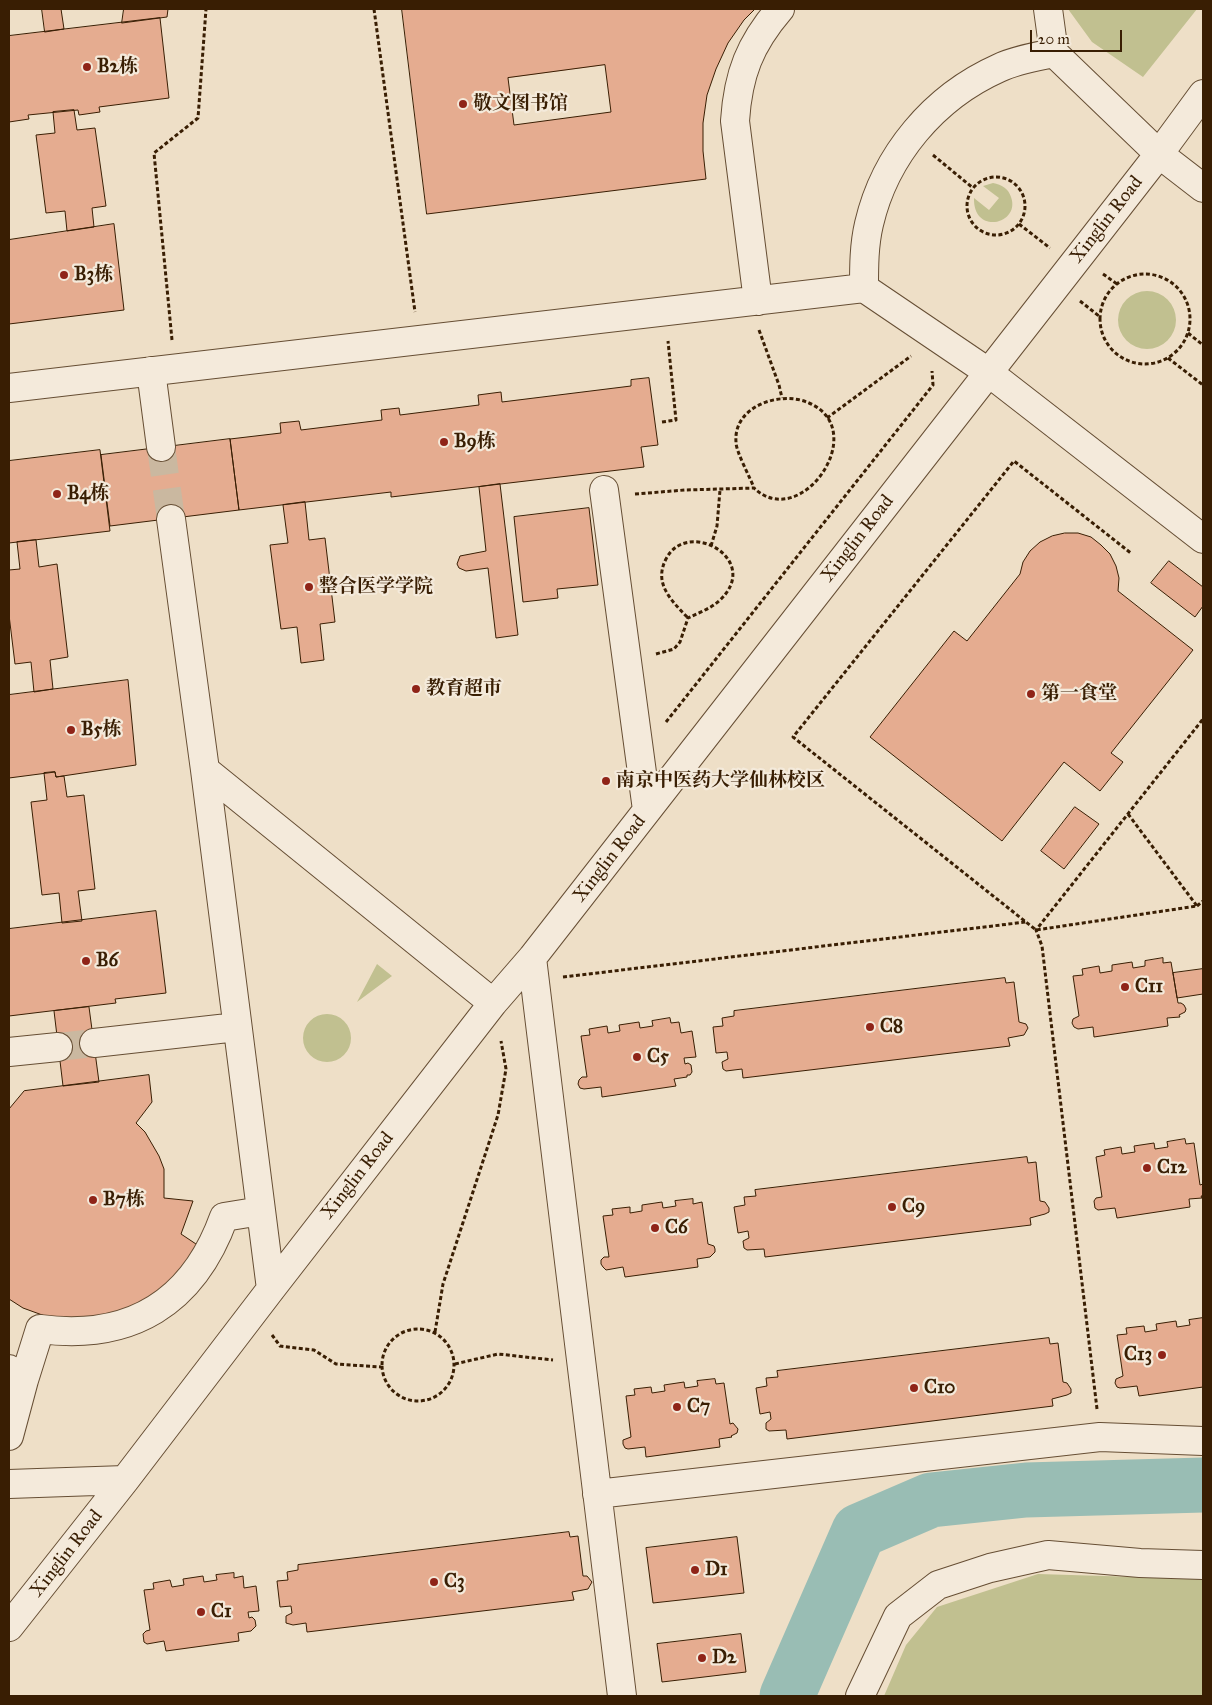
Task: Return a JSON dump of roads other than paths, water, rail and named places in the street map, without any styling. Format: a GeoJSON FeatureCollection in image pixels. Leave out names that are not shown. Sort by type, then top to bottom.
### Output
{"type":"FeatureCollection","features":[{"type":"Feature","properties":{"kind":"lane"},"geometry":{"type":"LineString","coordinates":[[758,301],[735,121],[736,96],[742,71],[752,48],[765,26],[780,9]]}},
{"type":"Feature","properties":{"kind":"lane"},"geometry":{"type":"LineString","coordinates":[[1048,9],[1054,53],[1159,154],[1203,188]]}},
{"type":"Feature","properties":{"kind":"lane"},"geometry":{"type":"LineString","coordinates":[[864,288],[864,256],[869,224],[876,201],[892,163],[911,136],[951,96],[974,81],[999,68],[1026,58],[1054,53]]}},
{"type":"Feature","properties":{"kind":"lane","name":"Xinglin Road"},"geometry":{"type":"LineString","coordinates":[[9,1627],[125,1480],[254,1310],[493,1003],[533,969],[647,810],[1159,154],[1203,94]]}},
{"type":"Feature","properties":{"kind":"lane"},"geometry":{"type":"LineString","coordinates":[[9,388],[864,288],[988,372],[1203,539]]}},
{"type":"Feature","properties":{"kind":"lane"},"geometry":{"type":"LineString","coordinates":[[161,447],[163,370]]}},
{"type":"Feature","properties":{"kind":"lane"},"geometry":{"type":"LineString","coordinates":[[604,494],[647,810]]}},
{"type":"Feature","properties":{"kind":"lane"},"geometry":{"type":"LineString","coordinates":[[171,519],[271,1289]]}},
{"type":"Feature","properties":{"kind":"lane"},"geometry":{"type":"LineString","coordinates":[[205,770],[493,1003]]}},
{"type":"Feature","properties":{"kind":"lane"},"geometry":{"type":"LineString","coordinates":[[533,969],[622,1696]]}},
{"type":"Feature","properties":{"kind":"lane"},"geometry":{"type":"LineString","coordinates":[[94,1042],[237,1027]]}},
{"type":"Feature","properties":{"kind":"lane"},"geometry":{"type":"LineString","coordinates":[[9,1052],[58,1046]]}},
{"type":"Feature","properties":{"kind":"lane"},"geometry":{"type":"LineString","coordinates":[[9,1436],[16,1374],[40,1329],[78,1332],[108,1329],[131,1322],[151,1312],[171,1298],[204,1261],[216,1240],[224,1217],[261,1211]]}},
{"type":"Feature","properties":{"kind":"lane"},"geometry":{"type":"LineString","coordinates":[[598,1494],[1100,1437],[1203,1441]]}},
{"type":"Feature","properties":{"kind":"lane","name":"Xinglin Road"},"geometry":{"type":"LineString","coordinates":[[9,1484],[125,1480]]}},
{"type":"Feature","properties":{"kind":"lane"},"geometry":{"type":"LineString","coordinates":[[860,1696],[898,1616],[938,1585],[990,1568],[1048,1556],[1203,1565]]}},
{"type":"Feature","properties":{"kind":"waterway"},"geometry":{"type":"LineString","coordinates":[[787,1696],[859,1531],[931,1500],[1026,1490],[1203,1485]]}},
{"type":"Feature","properties":{"kind":"tunnel"},"geometry":{"type":"LineString","coordinates":[[161,447],[171,519]]}},
{"type":"Feature","properties":{"kind":"tunnel"},"geometry":{"type":"LineString","coordinates":[[58,1047],[94,1043]]}},
{"type":"Feature","properties":{"kind":"place","name":"B2栋"},"geometry":{"type":"Point","coordinates":[87,67]}},
{"type":"Feature","properties":{"kind":"place","name":"敬文图书馆"},"geometry":{"type":"Point","coordinates":[463,104]}},
{"type":"Feature","properties":{"kind":"place","name":"B3栋"},"geometry":{"type":"Point","coordinates":[64,275]}},
{"type":"Feature","properties":{"kind":"place","name":"B9栋"},"geometry":{"type":"Point","coordinates":[444,442]}},
{"type":"Feature","properties":{"kind":"place","name":"B4栋"},"geometry":{"type":"Point","coordinates":[57,494]}},
{"type":"Feature","properties":{"kind":"place","name":"整合医学学院"},"geometry":{"type":"Point","coordinates":[309,587]}},
{"type":"Feature","properties":{"kind":"place","name":"教育超市"},"geometry":{"type":"Point","coordinates":[416,689]}},
{"type":"Feature","properties":{"kind":"place","name":"第一食堂"},"geometry":{"type":"Point","coordinates":[1031,694]}},
{"type":"Feature","properties":{"kind":"place","name":"B5栋"},"geometry":{"type":"Point","coordinates":[71,730]}},
{"type":"Feature","properties":{"kind":"place","name":"南京中医药大学仙林校区"},"geometry":{"type":"Point","coordinates":[606,781]}},
{"type":"Feature","properties":{"kind":"place","name":"B6"},"geometry":{"type":"Point","coordinates":[86,961]}},
{"type":"Feature","properties":{"kind":"place","name":"C11"},"geometry":{"type":"Point","coordinates":[1125,987]}},
{"type":"Feature","properties":{"kind":"place","name":"C8"},"geometry":{"type":"Point","coordinates":[870,1027]}},
{"type":"Feature","properties":{"kind":"place","name":"C5"},"geometry":{"type":"Point","coordinates":[637,1057]}},
{"type":"Feature","properties":{"kind":"place","name":"C12"},"geometry":{"type":"Point","coordinates":[1147,1168]}},
{"type":"Feature","properties":{"kind":"place","name":"B7栋"},"geometry":{"type":"Point","coordinates":[93,1200]}},
{"type":"Feature","properties":{"kind":"place","name":"C9"},"geometry":{"type":"Point","coordinates":[892,1207]}},
{"type":"Feature","properties":{"kind":"place","name":"C6"},"geometry":{"type":"Point","coordinates":[655,1228]}},
{"type":"Feature","properties":{"kind":"place","name":"C13"},"geometry":{"type":"Point","coordinates":[1162,1355]}},
{"type":"Feature","properties":{"kind":"place","name":"C10"},"geometry":{"type":"Point","coordinates":[914,1388]}},
{"type":"Feature","properties":{"kind":"place","name":"C7"},"geometry":{"type":"Point","coordinates":[677,1407]}},
{"type":"Feature","properties":{"kind":"place","name":"D1"},"geometry":{"type":"Point","coordinates":[695,1570]}},
{"type":"Feature","properties":{"kind":"place","name":"C3"},"geometry":{"type":"Point","coordinates":[434,1582]}},
{"type":"Feature","properties":{"kind":"place","name":"C1"},"geometry":{"type":"Point","coordinates":[201,1612]}},
{"type":"Feature","properties":{"kind":"place","name":"D2"},"geometry":{"type":"Point","coordinates":[702,1658]}}]}
